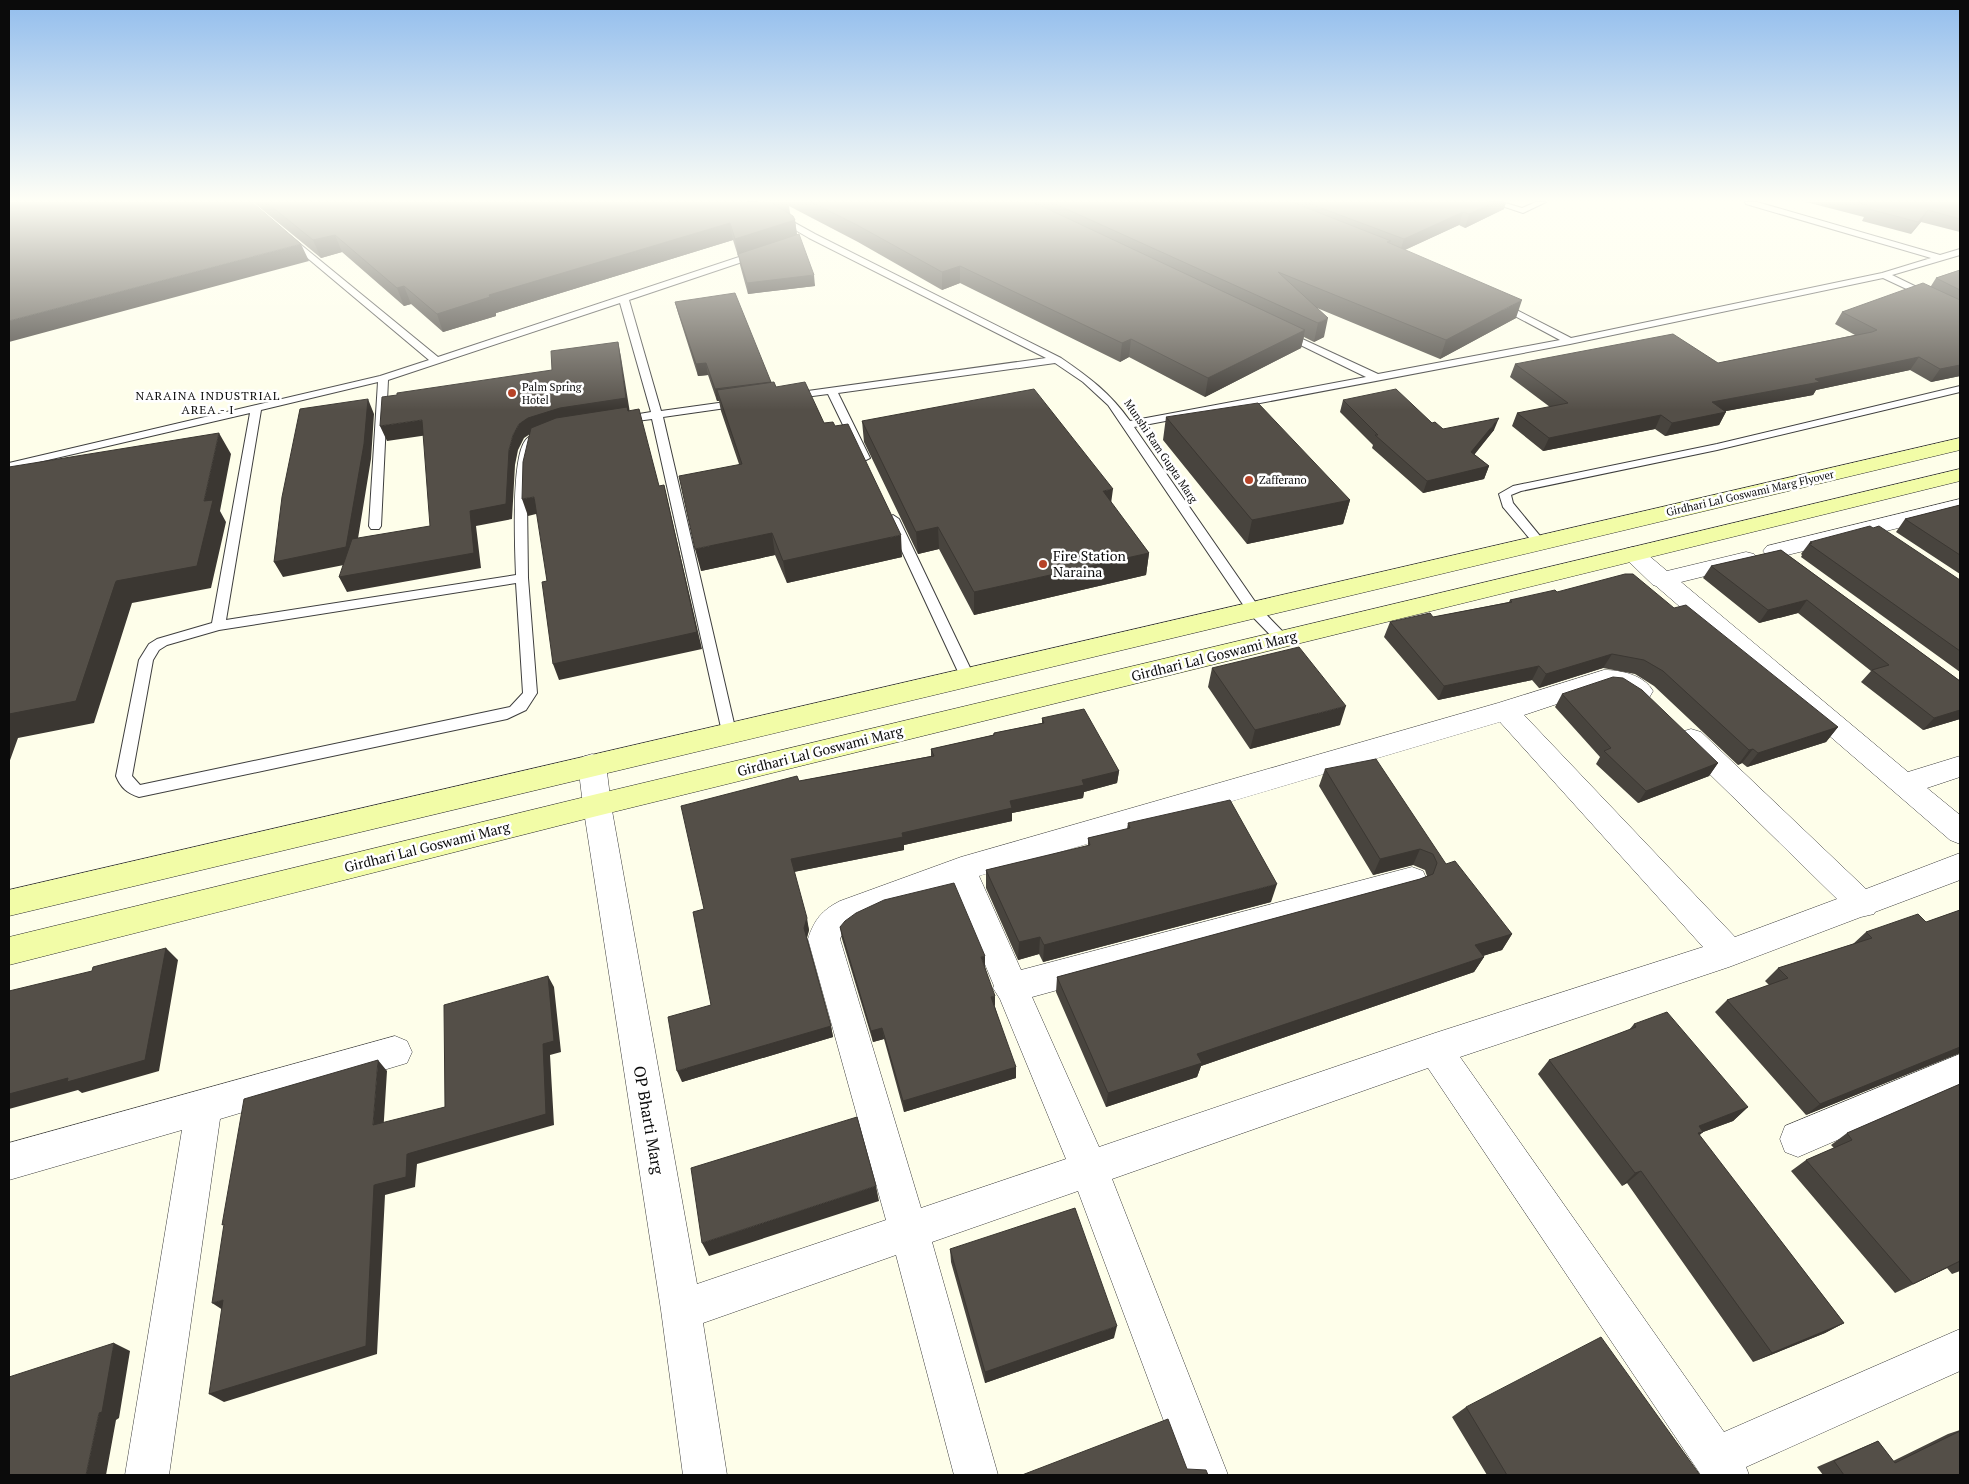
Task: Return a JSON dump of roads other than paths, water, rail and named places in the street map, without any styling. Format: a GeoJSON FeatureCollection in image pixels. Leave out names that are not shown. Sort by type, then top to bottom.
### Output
{"type":"FeatureCollection","features":[{"type":"Feature","properties":{"kind":"main road","name":"Girdhari Lal Goswami Marg Flyover"},"geometry":{"type":"LineString","coordinates":[[1539,542],[1960,444]]}},
{"type":"Feature","properties":{"kind":"main road"},"geometry":{"type":"LineString","coordinates":[[1633,554],[1960,475]]}},
{"type":"Feature","properties":{"kind":"main road"},"geometry":{"type":"LineString","coordinates":[[9,903],[1539,542]]}},
{"type":"Feature","properties":{"kind":"main road","name":"Girdhari Lal Goswami Marg"},"geometry":{"type":"LineString","coordinates":[[9,951],[596,805],[1633,554]]}},
{"type":"Feature","properties":{"kind":"street"},"geometry":{"type":"LineString","coordinates":[[1661,580],[1960,506]]}},
{"type":"Feature","properties":{"kind":"street"},"geometry":{"type":"LineString","coordinates":[[1871,527],[1896,544]]}},
{"type":"Feature","properties":{"kind":"street"},"geometry":{"type":"LineString","coordinates":[[1775,551],[1799,569]]}},
{"type":"Feature","properties":{"kind":"street"},"geometry":{"type":"LineString","coordinates":[[1633,554],[1661,580],[1906,784],[1960,832]]}},
{"type":"Feature","properties":{"kind":"street"},"geometry":{"type":"LineString","coordinates":[[976,1475],[909,1231],[824,939],[827,927],[836,918],[851,910],[961,869],[1505,711],[1604,679],[1617,679],[1629,683],[1644,694],[1863,905]]}},
{"type":"Feature","properties":{"kind":"street"},"geometry":{"type":"LineString","coordinates":[[1505,711],[1729,953]]}},
{"type":"Feature","properties":{"kind":"street","name":"OP Bharti Marg"},"geometry":{"type":"LineString","coordinates":[[592,764],[596,805],[681,1310],[705,1475]]}},
{"type":"Feature","properties":{"kind":"street"},"geometry":{"type":"LineString","coordinates":[[1906,784],[1960,766]]}},
{"type":"Feature","properties":{"kind":"street"},"geometry":{"type":"LineString","coordinates":[[681,1310],[1435,1049],[1729,953],[1863,905],[1957,868],[1960,865]]}},
{"type":"Feature","properties":{"kind":"street"},"geometry":{"type":"LineString","coordinates":[[961,869],[1010,988],[1089,1169],[1206,1475]]}},
{"type":"Feature","properties":{"kind":"street"},"geometry":{"type":"LineString","coordinates":[[1010,988],[1412,880]]}},
{"type":"Feature","properties":{"kind":"street"},"geometry":{"type":"LineString","coordinates":[[1435,1049],[1721,1467],[1960,1350]]}},
{"type":"Feature","properties":{"kind":"street"},"geometry":{"type":"LineString","coordinates":[[9,1161],[395,1052]]}},
{"type":"Feature","properties":{"kind":"street"},"geometry":{"type":"LineString","coordinates":[[1798,1139],[1960,1070]]}},
{"type":"Feature","properties":{"kind":"street"},"geometry":{"type":"LineString","coordinates":[[147,1475],[204,1106]]}},
{"type":"Feature","properties":{"kind":"lane"},"geometry":{"type":"LineString","coordinates":[[329,271],[436,361]]}},
{"type":"Feature","properties":{"kind":"lane"},"geometry":{"type":"LineString","coordinates":[[9,466],[383,378],[707,271]]}},
{"type":"Feature","properties":{"kind":"lane","name":"Munshi Ram Gupta Marg"},"geometry":{"type":"LineString","coordinates":[[875,271],[1057,360],[1087,380],[1112,404],[1253,609],[1282,639]]}},
{"type":"Feature","properties":{"kind":"lane"},"geometry":{"type":"LineString","coordinates":[[1127,425],[1570,341],[1894,271]]}},
{"type":"Feature","properties":{"kind":"lane"},"geometry":{"type":"LineString","coordinates":[[1884,274],[1960,311]]}},
{"type":"Feature","properties":{"kind":"lane"},"geometry":{"type":"LineString","coordinates":[[624,299],[657,415],[729,732]]}},
{"type":"Feature","properties":{"kind":"lane"},"geometry":{"type":"LineString","coordinates":[[1493,300],[1570,341]]}},
{"type":"Feature","properties":{"kind":"lane"},"geometry":{"type":"LineString","coordinates":[[1280,332],[1377,378]]}},
{"type":"Feature","properties":{"kind":"lane"},"geometry":{"type":"LineString","coordinates":[[784,397],[1057,360]]}},
{"type":"Feature","properties":{"kind":"lane"},"geometry":{"type":"LineString","coordinates":[[375,526],[383,378]]}},
{"type":"Feature","properties":{"kind":"lane"},"geometry":{"type":"LineString","coordinates":[[1539,542],[1507,504],[1505,494],[1517,488],[1717,447],[1960,389]]}},
{"type":"Feature","properties":{"kind":"lane"},"geometry":{"type":"LineString","coordinates":[[832,391],[870,471]]}},
{"type":"Feature","properties":{"kind":"lane"},"geometry":{"type":"LineString","coordinates":[[603,423],[754,401]]}},
{"type":"Feature","properties":{"kind":"lane"},"geometry":{"type":"LineString","coordinates":[[218,626],[256,408]]}},
{"type":"Feature","properties":{"kind":"lane"},"geometry":{"type":"LineString","coordinates":[[522,578],[218,626],[162,642],[154,647],[146,660],[124,776],[126,782],[139,791],[507,714],[518,710],[525,703],[530,693],[522,578],[521,500],[525,453],[530,441],[550,432]]}},
{"type":"Feature","properties":{"kind":"lane"},"geometry":{"type":"LineString","coordinates":[[887,507],[967,676]]}},
{"type":"Feature","properties":{"kind":"place","name":"Palm Spring Hotel"},"geometry":{"type":"Point","coordinates":[512,393]}},
{"type":"Feature","properties":{"kind":"place","name":"Zafferano"},"geometry":{"type":"Point","coordinates":[1249,480]}},
{"type":"Feature","properties":{"kind":"place","name":"Fire Station Naraina"},"geometry":{"type":"Point","coordinates":[1043,564]}},
{"type":"Feature","properties":{"kind":"district","name":"NARAINA INDUSTRIAL AREA - I"},"geometry":{"type":"Point","coordinates":[208,403]}}]}
